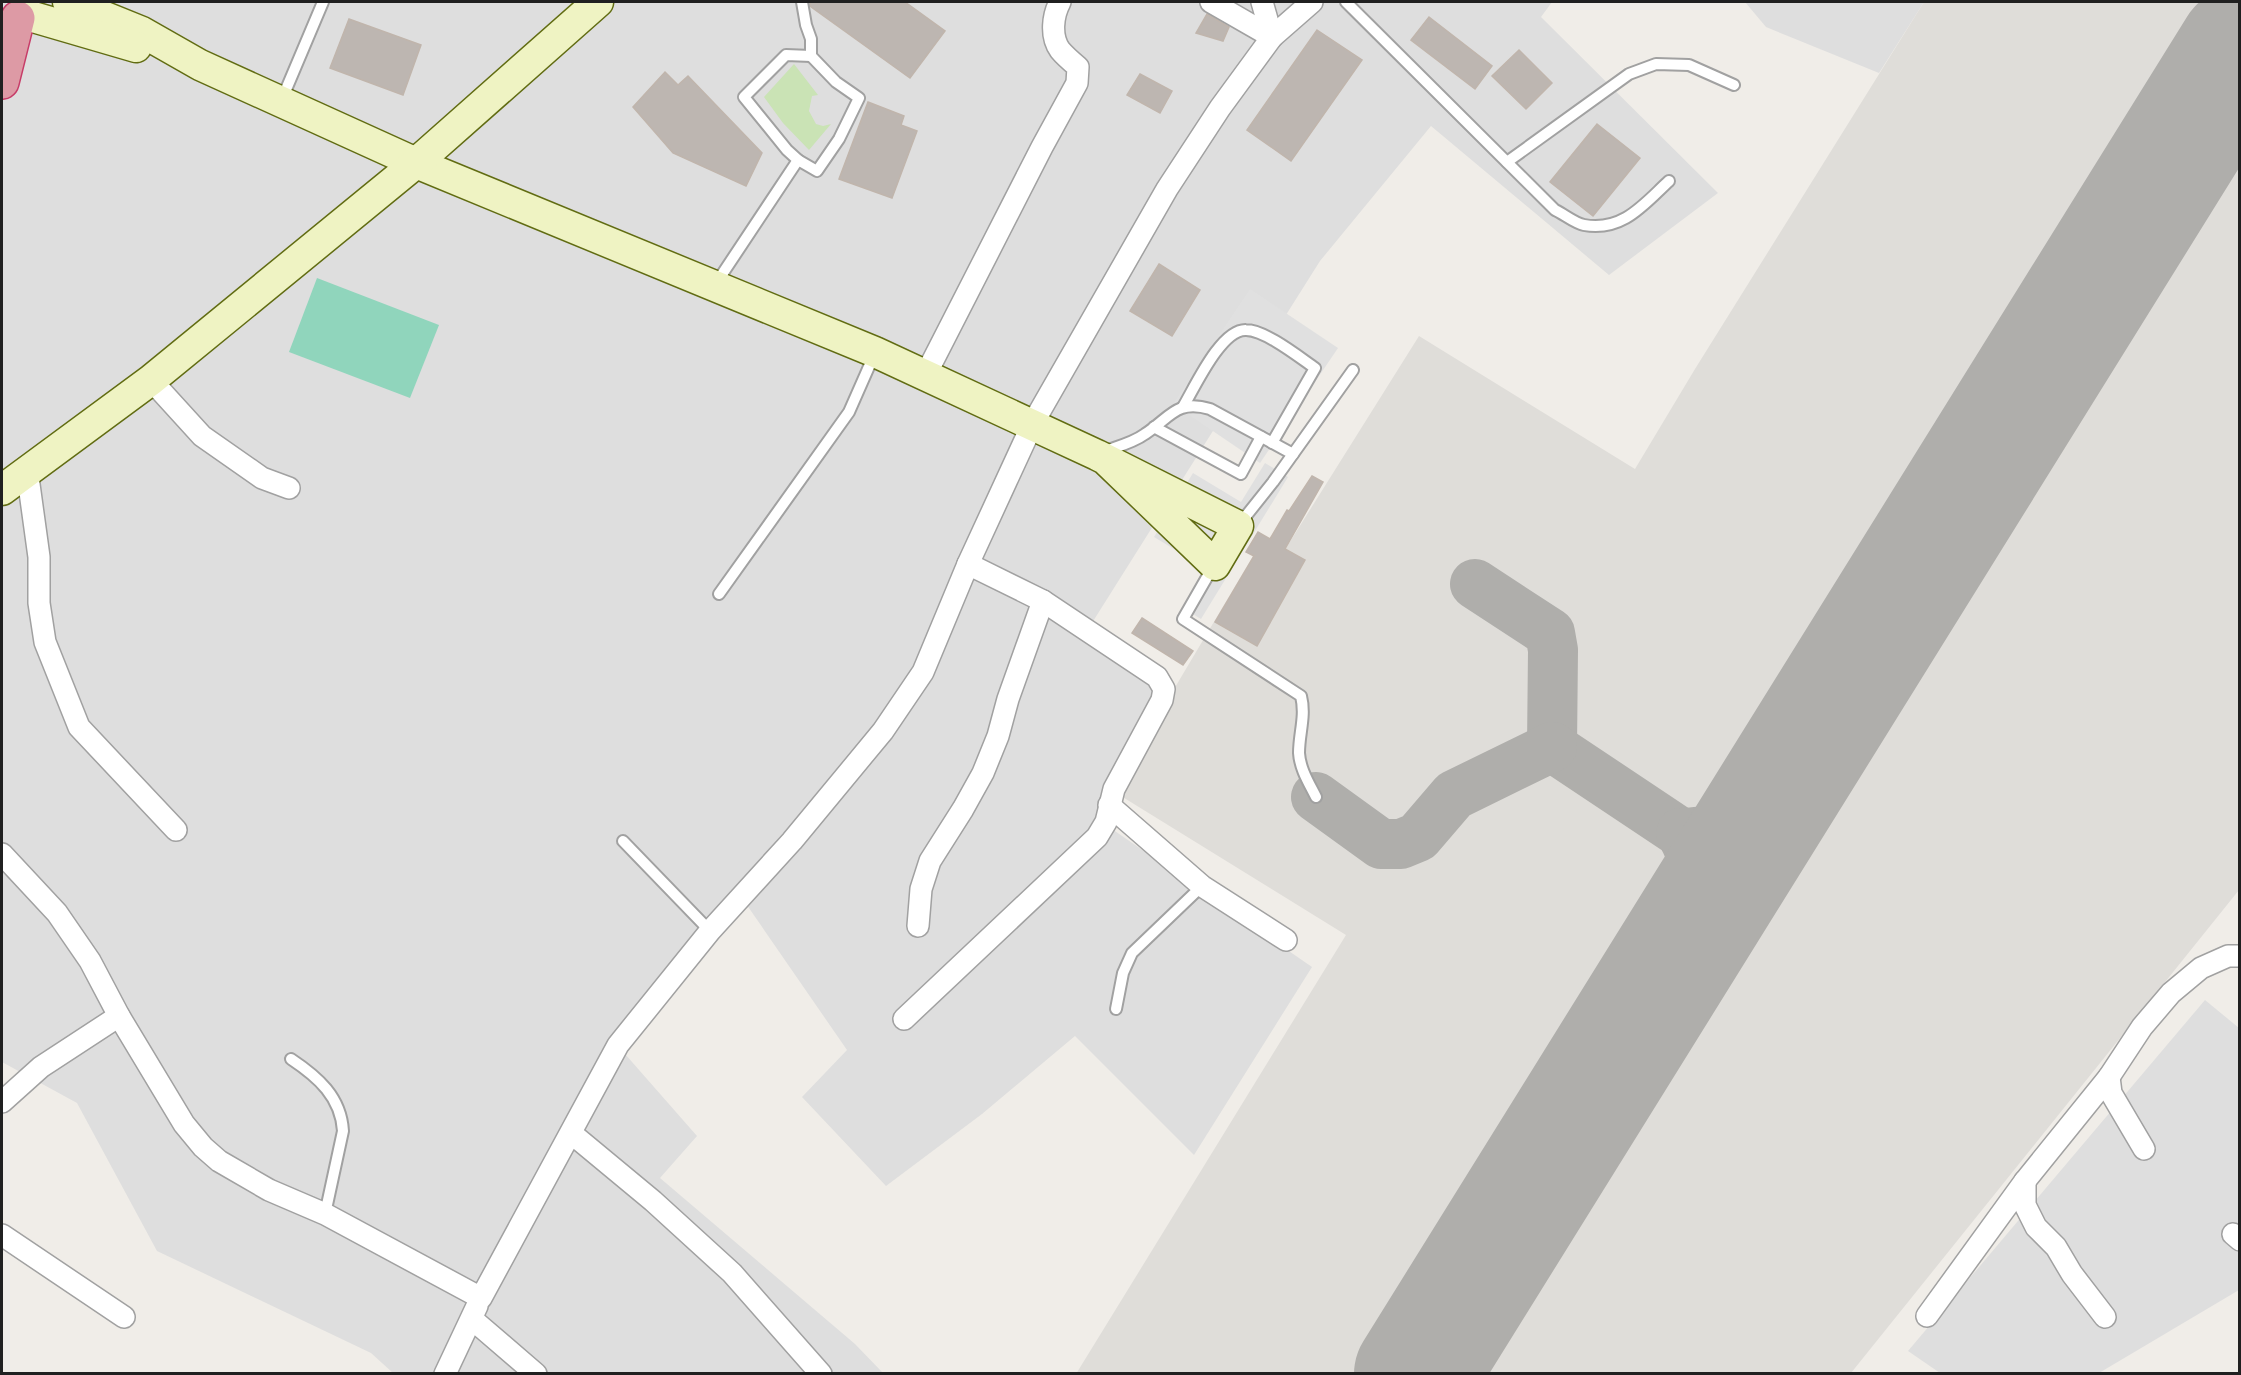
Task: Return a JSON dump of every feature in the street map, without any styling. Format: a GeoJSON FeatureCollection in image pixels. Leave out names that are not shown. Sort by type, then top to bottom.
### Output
{"type":"FeatureCollection","features":[{"type":"Feature","properties":{"kind":"highway"},"geometry":{"type":"LineString","coordinates":[[2,82],[18,13]]}},
{"type":"Feature","properties":{"kind":"street"},"geometry":{"type":"LineString","coordinates":[[68,2],[142,32],[200,65],[416,163],[875,352],[1033,423],[1101,457],[1238,526],[1215,565],[1101,457]]}},
{"type":"Feature","properties":{"kind":"street"},"geometry":{"type":"LineString","coordinates":[[2,490],[151,380],[416,163],[598,2]]}},
{"type":"Feature","properties":{"kind":"street"},"geometry":{"type":"LineString","coordinates":[[926,374],[1077,83],[1078,67],[1059,49],[1053,32],[1055,12],[1060,2]]}},
{"type":"Feature","properties":{"kind":"street"},"geometry":{"type":"LineString","coordinates":[[1211,2],[1272,37]]}},
{"type":"Feature","properties":{"kind":"street"},"geometry":{"type":"LineString","coordinates":[[1262,2],[1272,37]]}},
{"type":"Feature","properties":{"kind":"street"},"geometry":{"type":"LineString","coordinates":[[445,1374],[481,1298],[618,1045],[710,931],[792,841],[883,731],[923,672],[968,564],[1033,423],[1167,189],[1220,108],[1272,37],[1312,2]]}},
{"type":"Feature","properties":{"kind":"street"},"geometry":{"type":"LineString","coordinates":[[18,13],[200,65]]}},
{"type":"Feature","properties":{"kind":"street"},"geometry":{"type":"LineString","coordinates":[[151,380],[202,436],[262,478],[289,488]]}},
{"type":"Feature","properties":{"kind":"street"},"geometry":{"type":"LineString","coordinates":[[27,470],[39,557],[39,603],[45,642],[79,727],[176,830]]}},
{"type":"Feature","properties":{"kind":"street"},"geometry":{"type":"LineString","coordinates":[[904,1019],[1096,837],[1106,822],[1114,789],[1162,700],[1164,688],[1157,677],[1043,601],[968,564]]}},
{"type":"Feature","properties":{"kind":"street"},"geometry":{"type":"LineString","coordinates":[[918,926],[921,889],[930,861],[983,773],[998,736],[1008,699],[1043,601]]}},
{"type":"Feature","properties":{"kind":"street"},"geometry":{"type":"LineString","coordinates":[[1109,805],[1202,886],[1286,940]]}},
{"type":"Feature","properties":{"kind":"street"},"geometry":{"type":"LineString","coordinates":[[2,854],[57,913],[90,961],[118,1016],[184,1124],[203,1148],[219,1161],[269,1190],[325,1214],[481,1298]]}},
{"type":"Feature","properties":{"kind":"street"},"geometry":{"type":"LineString","coordinates":[[1927,1316],[2025,1181],[2109,1077],[2142,1027],[2171,993],[2201,968],[2228,956],[2240,956]]}},
{"type":"Feature","properties":{"kind":"street"},"geometry":{"type":"LineString","coordinates":[[2,1102],[40,1066],[118,1016]]}},
{"type":"Feature","properties":{"kind":"street"},"geometry":{"type":"LineString","coordinates":[[2109,1077],[2112,1093],[2144,1149]]}},
{"type":"Feature","properties":{"kind":"street"},"geometry":{"type":"LineString","coordinates":[[571,1132],[653,1201],[732,1273],[821,1374]]}},
{"type":"Feature","properties":{"kind":"street"},"geometry":{"type":"LineString","coordinates":[[2025,1181],[2025,1205],[2036,1227],[2056,1247],[2072,1274],[2104,1317]]}},
{"type":"Feature","properties":{"kind":"street"},"geometry":{"type":"LineString","coordinates":[[2,1235],[123,1317]]}},
{"type":"Feature","properties":{"kind":"street"},"geometry":{"type":"LineString","coordinates":[[472,1319],[536,1374]]}},
{"type":"Feature","properties":{"kind":"lane"},"geometry":{"type":"LineString","coordinates":[[281,102],[323,2]]}},
{"type":"Feature","properties":{"kind":"lane"},"geometry":{"type":"LineString","coordinates":[[802,2],[811,39],[811,56]]}},
{"type":"Feature","properties":{"kind":"lane"},"geometry":{"type":"LineString","coordinates":[[1346,2],[1555,210],[1582,224],[1608,226],[1633,214],[1669,181]]}},
{"type":"Feature","properties":{"kind":"lane"},"geometry":{"type":"LineString","coordinates":[[786,55],[811,56],[836,82],[859,98],[839,139],[817,171],[798,160],[787,150],[744,97],[786,55]]}},
{"type":"Feature","properties":{"kind":"lane"},"geometry":{"type":"LineString","coordinates":[[1507,162],[1629,74],[1656,64],[1689,65],[1734,85]]}},
{"type":"Feature","properties":{"kind":"lane"},"geometry":{"type":"LineString","coordinates":[[715,286],[798,160]]}},
{"type":"Feature","properties":{"kind":"lane"},"geometry":{"type":"LineString","coordinates":[[1101,457],[1145,435],[1183,406],[1225,340],[1236,331],[1248,330],[1261,334],[1316,368],[1272,443]]}},
{"type":"Feature","properties":{"kind":"lane"},"geometry":{"type":"LineString","coordinates":[[719,594],[849,412],[875,352]]}},
{"type":"Feature","properties":{"kind":"lane"},"geometry":{"type":"LineString","coordinates":[[1238,526],[1293,454],[1353,369]]}},
{"type":"Feature","properties":{"kind":"lane"},"geometry":{"type":"LineString","coordinates":[[1183,406],[1197,405],[1210,409],[1293,454]]}},
{"type":"Feature","properties":{"kind":"lane"},"geometry":{"type":"LineString","coordinates":[[1154,427],[1240,474],[1261,437]]}},
{"type":"Feature","properties":{"kind":"lane"},"geometry":{"type":"LineString","coordinates":[[1215,565],[1183,619],[1301,696],[1303,718],[1299,754],[1303,772],[1316,797]]}},
{"type":"Feature","properties":{"kind":"lane"},"geometry":{"type":"LineString","coordinates":[[623,842],[710,931]]}},
{"type":"Feature","properties":{"kind":"lane"},"geometry":{"type":"LineString","coordinates":[[1116,1010],[1123,973],[1132,953],[1202,886]]}},
{"type":"Feature","properties":{"kind":"lane"},"geometry":{"type":"LineString","coordinates":[[291,1059],[313,1074],[331,1092],[342,1118],[343,1131],[325,1214]]}},
{"type":"Feature","properties":{"kind":"shaded area"},"geometry":{"type":"Polygon","coordinates":[[[2,2],[1552,2],[1541,17],[1718,193],[1609,275],[1431,126],[1320,261],[1085,634],[1168,685],[1096,818],[1312,967],[1194,1155],[1075,1036],[982,1114],[886,1186],[802,1097],[847,1050],[742,898],[618,1046],[697,1136],[660,1178],[855,1344],[883,1373],[393,1373],[371,1353],[157,1251],[77,1103],[2,1062],[2,2]]]}},
{"type":"Feature","properties":{"kind":"shaded area"},"geometry":{"type":"Polygon","coordinates":[[[1745,2],[1924,2],[1879,73],[1766,27],[1745,2]]]}},
{"type":"Feature","properties":{"kind":"shaded area"},"geometry":{"type":"Polygon","coordinates":[[[1924,2],[2239,2],[2239,890],[1851,1373],[1076,1374],[1346,935],[1121,796],[1123,775],[1253,556],[1246,552],[1258,532],[1286,548],[1419,336],[1635,469],[1924,2]]]}},
{"type":"Feature","properties":{"kind":"shaded area"},"geometry":{"type":"Polygon","coordinates":[[[1250,289],[1338,348],[1260,463],[1173,404],[1250,289]]]}},
{"type":"Feature","properties":{"kind":"shaded area"},"geometry":{"type":"Polygon","coordinates":[[[1265,463],[1288,477],[1201,619],[1183,608],[1207,569],[1154,537],[1193,473],[1241,502],[1265,463]]]}},
{"type":"Feature","properties":{"kind":"shaded area"},"geometry":{"type":"Polygon","coordinates":[[[2205,1000],[2239,1028],[2239,1290],[2099,1373],[1940,1373],[1908,1351],[2205,1000]]]}},
{"type":"Feature","properties":{"kind":"green space"},"geometry":{"type":"Polygon","coordinates":[[[794,64],[818,95],[812,96],[809,111],[816,124],[823,126],[831,124],[809,150],[783,123],[764,97],[794,64]]]}},
{"type":"Feature","properties":{"kind":"green space"},"geometry":{"type":"Polygon","coordinates":[[[317,278],[439,325],[410,398],[289,352],[317,278]]]}},
{"type":"Feature","properties":{"kind":"building"},"geometry":{"type":"Polygon","coordinates":[[[810,2],[905,2],[945,31],[910,78],[810,6],[810,2]]]}},
{"type":"Feature","properties":{"kind":"building"},"geometry":{"type":"Polygon","coordinates":[[[1207,14],[1229,27],[1223,41],[1196,33],[1207,14]]]}},
{"type":"Feature","properties":{"kind":"building"},"geometry":{"type":"Polygon","coordinates":[[[1429,17],[1492,66],[1475,89],[1411,40],[1429,17]]]}},
{"type":"Feature","properties":{"kind":"building"},"geometry":{"type":"Polygon","coordinates":[[[349,19],[421,45],[403,95],[330,68],[349,19]]]}},
{"type":"Feature","properties":{"kind":"building"},"geometry":{"type":"Polygon","coordinates":[[[1317,30],[1362,60],[1291,161],[1247,130],[1317,30]]]}},
{"type":"Feature","properties":{"kind":"building"},"geometry":{"type":"Polygon","coordinates":[[[1519,50],[1552,83],[1526,109],[1492,76],[1519,50]]]}},
{"type":"Feature","properties":{"kind":"building"},"geometry":{"type":"Polygon","coordinates":[[[665,72],[678,85],[688,76],[762,153],[746,186],[673,153],[633,107],[665,72]]]}},
{"type":"Feature","properties":{"kind":"building"},"geometry":{"type":"Polygon","coordinates":[[[1140,74],[1172,91],[1160,113],[1127,95],[1140,74]]]}},
{"type":"Feature","properties":{"kind":"building"},"geometry":{"type":"Polygon","coordinates":[[[868,102],[904,116],[901,125],[917,131],[892,198],[839,179],[868,102]]]}},
{"type":"Feature","properties":{"kind":"building"},"geometry":{"type":"Polygon","coordinates":[[[1597,124],[1640,158],[1593,216],[1550,182],[1597,124]]]}},
{"type":"Feature","properties":{"kind":"building"},"geometry":{"type":"Polygon","coordinates":[[[1159,264],[1200,290],[1172,336],[1130,311],[1159,264]]]}},
{"type":"Feature","properties":{"kind":"building"},"geometry":{"type":"Polygon","coordinates":[[[1312,476],[1323,482],[1285,549],[1305,560],[1257,646],[1215,622],[1254,556],[1246,552],[1258,532],[1270,539],[1287,510],[1289,511],[1312,476]]]}},
{"type":"Feature","properties":{"kind":"building"},"geometry":{"type":"Polygon","coordinates":[[[1142,618],[1193,651],[1183,665],[1132,633],[1142,618]]]}},
{"type":"Feature","properties":{"kind":"taxiway"},"geometry":{"type":"LineString","coordinates":[[1475,584],[1550,633],[1553,650],[1552,747]]}},
{"type":"Feature","properties":{"kind":"taxiway"},"geometry":{"type":"LineString","coordinates":[[1552,747],[1681,833],[1691,853],[1696,872],[1701,914]]}},
{"type":"Feature","properties":{"kind":"taxiway"},"geometry":{"type":"LineString","coordinates":[[1316,797],[1381,844],[1401,844],[1418,837],[1454,795],[1552,747]]}},
{"type":"Feature","properties":{"kind":"taxiway"},"geometry":{"type":"LineString","coordinates":[[1681,833],[1711,830],[1734,823],[1754,811],[1777,791]]}},
{"type":"Feature","properties":{"kind":"runway"},"geometry":{"type":"LineString","coordinates":[[1416,1374],[2240,49]]}}]}
